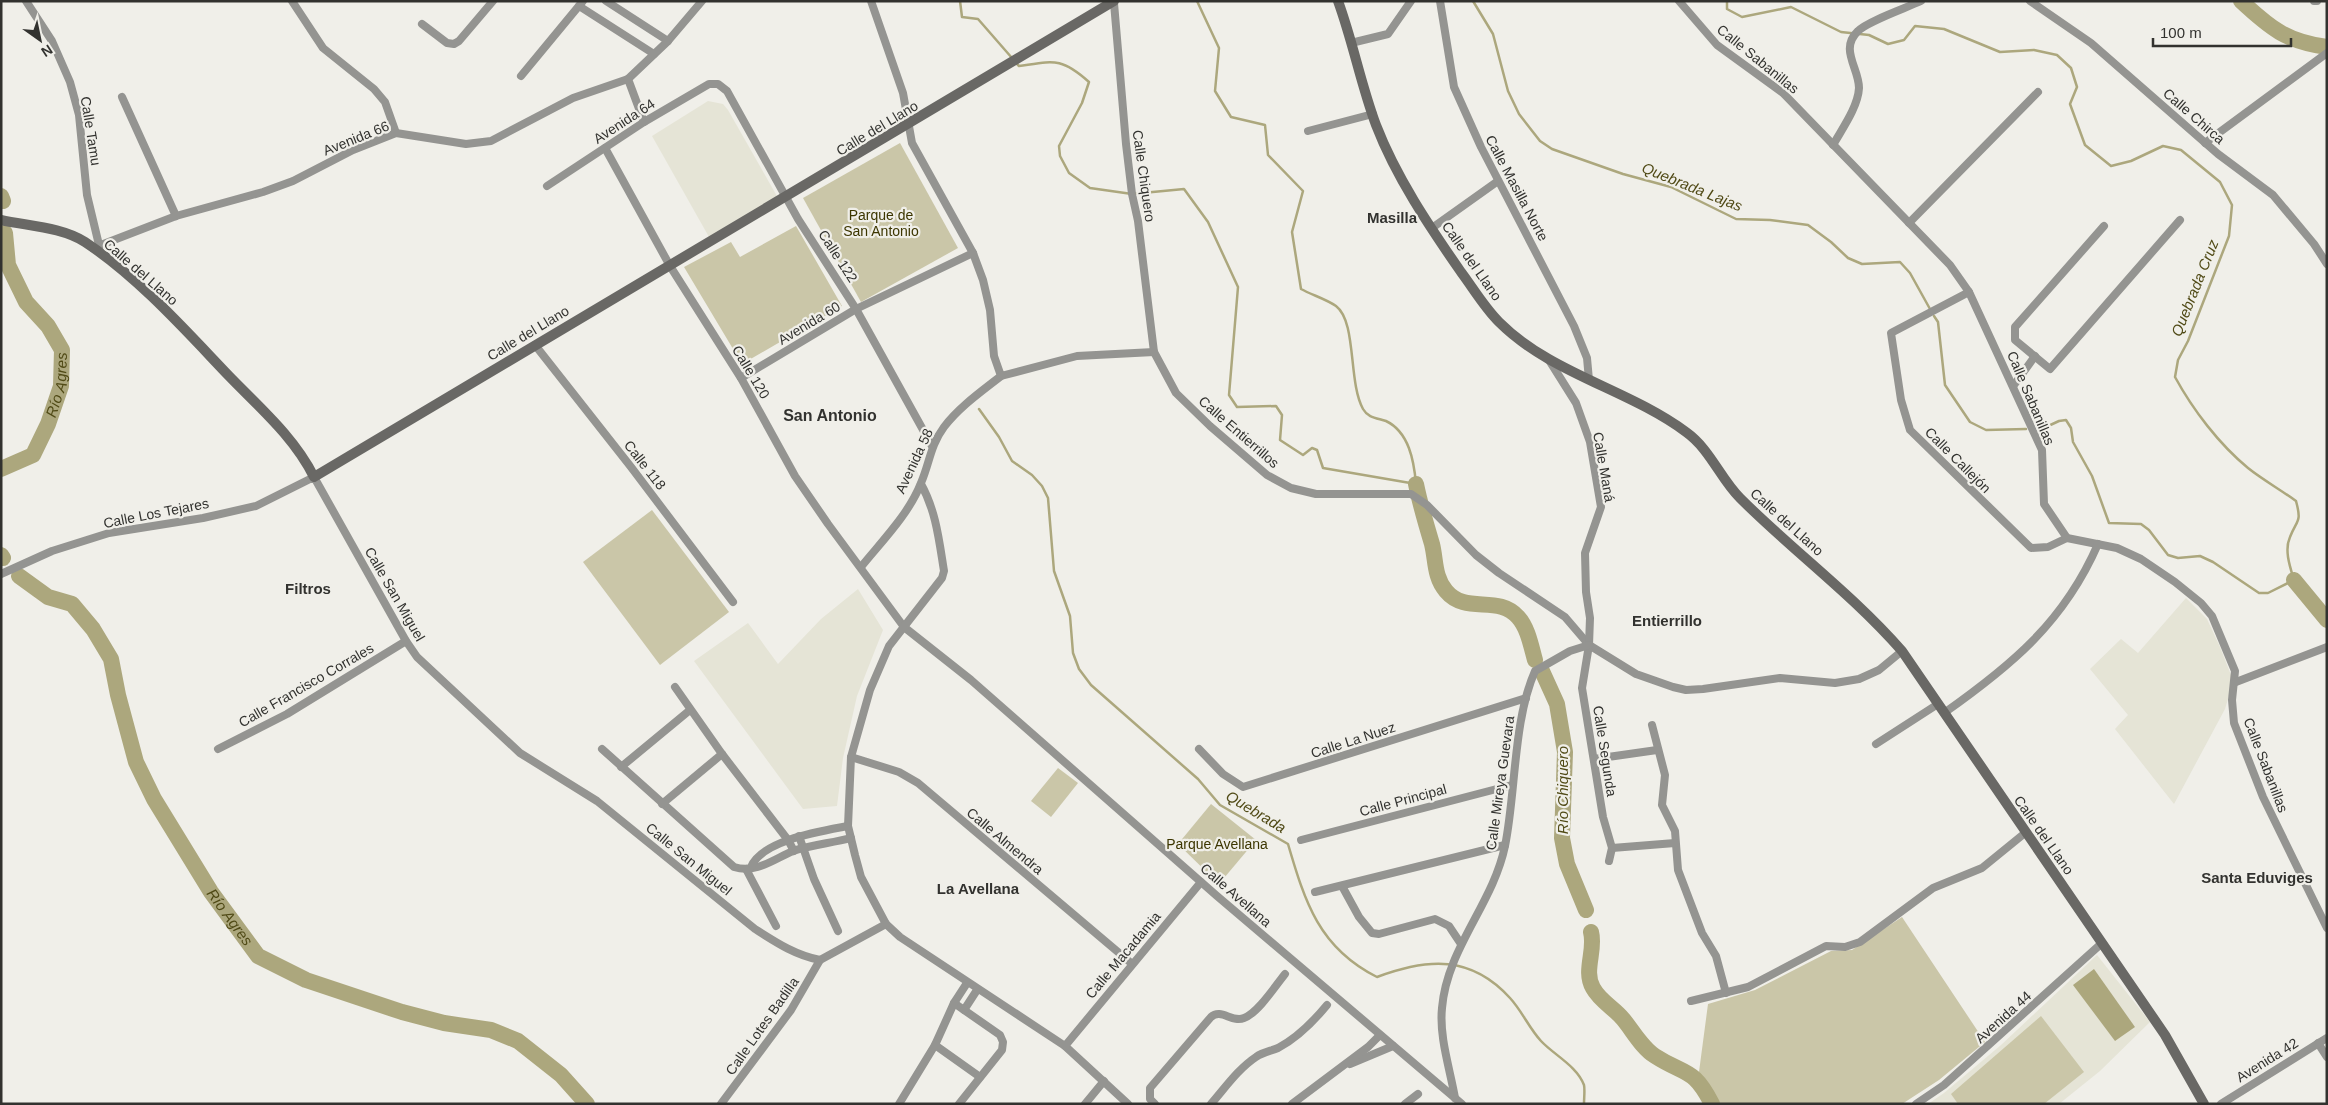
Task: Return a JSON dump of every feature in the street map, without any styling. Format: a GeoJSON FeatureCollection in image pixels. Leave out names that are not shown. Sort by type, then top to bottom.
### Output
{"type":"FeatureCollection","features":[{"type":"Feature","properties":{"kind":"main road","name":"Calle del Llano"},"geometry":{"type":"LineString","coordinates":[[1338,1],[1373,114],[1404,183],[1478,297],[1499,322],[1549,360],[1660,414],[1689,434],[1710,457],[1733,491],[1774,532],[1837,584],[1873,618],[1902,651],[2165,1035],[2204,1104]]}},
{"type":"Feature","properties":{"kind":"main road","name":"Calle del Llano"},"geometry":{"type":"LineString","coordinates":[[1,220],[74,236],[96,246],[182,326],[283,431],[305,458],[314,477],[1114,2]]}},
{"type":"Feature","properties":{"kind":"street","name":"Calle Tamu"},"geometry":{"type":"LineString","coordinates":[[26,1],[52,41],[70,82],[79,115],[87,195],[96,246]]}},
{"type":"Feature","properties":{"kind":"street"},"geometry":{"type":"LineString","coordinates":[[292,1],[323,48],[374,89],[384,102],[396,133]]}},
{"type":"Feature","properties":{"kind":"street"},"geometry":{"type":"LineString","coordinates":[[422,24],[447,43],[454,44],[459,42],[493,1]]}},
{"type":"Feature","properties":{"kind":"street"},"geometry":{"type":"LineString","coordinates":[[606,1],[668,41]]}},
{"type":"Feature","properties":{"kind":"street"},"geometry":{"type":"LineString","coordinates":[[644,122],[628,80],[668,41],[702,1]]}},
{"type":"Feature","properties":{"kind":"street"},"geometry":{"type":"LineString","coordinates":[[871,1],[903,93],[912,142],[973,253],[990,310],[994,356],[1001,376],[1077,356],[1154,352]]}},
{"type":"Feature","properties":{"kind":"street"},"geometry":{"type":"LineString","coordinates":[[1351,43],[1388,34],[1411,1]]}},
{"type":"Feature","properties":{"kind":"street","name":"Calle Masilla Norte"},"geometry":{"type":"LineString","coordinates":[[1440,1],[1454,87],[1498,181],[1574,326],[1587,358],[1589,380]]}},
{"type":"Feature","properties":{"kind":"street","name":"Calle Sabanillas"},"geometry":{"type":"LineString","coordinates":[[1679,1],[1717,45],[1783,93],[1950,265],[1969,292],[2014,385],[2042,450],[2044,504],[2067,538],[2117,548],[2141,559],[2201,602],[2212,616],[2235,671],[2236,682],[2232,700],[2234,723],[2263,796],[2326,926]]}},
{"type":"Feature","properties":{"kind":"street"},"geometry":{"type":"LineString","coordinates":[[1833,145],[1856,101],[1859,88],[1850,51],[1851,38],[1860,29],[1905,4],[1921,1]]}},
{"type":"Feature","properties":{"kind":"street","name":"Calle Chirca"},"geometry":{"type":"LineString","coordinates":[[2030,1],[2092,43],[2205,142],[2286,208],[2327,264]]}},
{"type":"Feature","properties":{"kind":"street","name":"Calle Chiquero"},"geometry":{"type":"LineString","coordinates":[[1114,2],[1126,144],[1132,194],[1138,221],[1154,352]]}},
{"type":"Feature","properties":{"kind":"street"},"geometry":{"type":"LineString","coordinates":[[521,76],[581,4],[654,54]]}},
{"type":"Feature","properties":{"kind":"street"},"geometry":{"type":"LineString","coordinates":[[2205,142],[2327,53]]}},
{"type":"Feature","properties":{"kind":"street","name":"Avenida 66"},"geometry":{"type":"LineString","coordinates":[[96,246],[176,216],[263,192],[293,181],[353,150],[396,133],[466,144],[480,144],[491,141],[573,98],[628,80]]}},
{"type":"Feature","properties":{"kind":"street","name":"Avenida 64"},"geometry":{"type":"LineString","coordinates":[[547,186],[644,122],[709,84],[718,84]]}},
{"type":"Feature","properties":{"kind":"street","name":"Calle 122"},"geometry":{"type":"LineString","coordinates":[[718,84],[727,91],[786,197],[856,309],[932,446]]}},
{"type":"Feature","properties":{"kind":"street"},"geometry":{"type":"LineString","coordinates":[[1909,223],[2038,92]]}},
{"type":"Feature","properties":{"kind":"street"},"geometry":{"type":"LineString","coordinates":[[122,97],[176,216]]}},
{"type":"Feature","properties":{"kind":"street"},"geometry":{"type":"LineString","coordinates":[[1308,131],[1373,114]]}},
{"type":"Feature","properties":{"kind":"street","name":"Calle 120"},"geometry":{"type":"LineString","coordinates":[[605,148],[670,266],[742,378],[795,476],[904,627]]}},
{"type":"Feature","properties":{"kind":"street"},"geometry":{"type":"LineString","coordinates":[[1432,228],[1498,181]]}},
{"type":"Feature","properties":{"kind":"street"},"geometry":{"type":"LineString","coordinates":[[2104,226],[2015,327],[2013,333],[2015,340],[2050,369],[2180,220]]}},
{"type":"Feature","properties":{"kind":"street","name":"Avenida 60"},"geometry":{"type":"LineString","coordinates":[[742,378],[856,309],[973,253]]}},
{"type":"Feature","properties":{"kind":"street","name":"Calle Callejón"},"geometry":{"type":"LineString","coordinates":[[1969,292],[1891,334],[1905,417],[1910,430],[2030,548],[2048,547],[2067,538]]}},
{"type":"Feature","properties":{"kind":"street","name":"Calle 118"},"geometry":{"type":"LineString","coordinates":[[535,345],[631,467],[733,602]]}},
{"type":"Feature","properties":{"kind":"street","name":"Calle Entierrillos"},"geometry":{"type":"LineString","coordinates":[[1154,352],[1176,393],[1210,426],[1267,475],[1291,488],[1316,494],[1411,494],[1427,505],[1476,555],[1499,573],[1565,617],[1589,645],[1636,674],[1686,690],[1780,678],[1835,682],[1859,679],[1879,670],[1902,651]]}},
{"type":"Feature","properties":{"kind":"street"},"geometry":{"type":"LineString","coordinates":[[2014,385],[2035,356]]}},
{"type":"Feature","properties":{"kind":"street","name":"Calle Maná"},"geometry":{"type":"LineString","coordinates":[[1549,360],[1576,403],[1590,442],[1601,507],[1584,553],[1586,592],[1590,618],[1589,645]]}},
{"type":"Feature","properties":{"kind":"street","name":"Avenida 58"},"geometry":{"type":"LineString","coordinates":[[861,567],[899,519],[921,484],[932,446],[945,426],[960,410],[1001,376]]}},
{"type":"Feature","properties":{"kind":"street","name":"Calle Los Tejares"},"geometry":{"type":"LineString","coordinates":[[1,574],[52,551],[108,534],[204,518],[256,506],[314,477]]}},
{"type":"Feature","properties":{"kind":"street","name":"Calle San Miguel"},"geometry":{"type":"LineString","coordinates":[[314,477],[406,641],[417,657],[437,677],[520,754],[603,805],[755,929],[782,947],[802,956],[820,960]]}},
{"type":"Feature","properties":{"kind":"street"},"geometry":{"type":"LineString","coordinates":[[921,484],[930,500],[936,519],[944,570],[942,578],[889,646],[870,690],[851,757],[848,826],[862,877],[886,924],[900,937],[937,960],[977,990],[1065,1046],[1128,1104]]}},
{"type":"Feature","properties":{"kind":"street"},"geometry":{"type":"LineString","coordinates":[[1876,744],[1941,708],[2016,660],[2060,610],[2086,571],[2098,544]]}},
{"type":"Feature","properties":{"kind":"street","name":"Calle Avellana"},"geometry":{"type":"LineString","coordinates":[[904,627],[971,680],[1201,882],[1462,1104]]}},
{"type":"Feature","properties":{"kind":"street","name":"Calle Francisco Corrales"},"geometry":{"type":"LineString","coordinates":[[218,749],[287,714],[406,641]]}},
{"type":"Feature","properties":{"kind":"street","name":"Calle Mireya Guevara"},"geometry":{"type":"LineString","coordinates":[[1455,1098],[1443,1033],[1442,1008],[1451,964],[1488,896],[1505,845],[1512,785],[1526,698],[1535,671],[1570,651],[1589,645]]}},
{"type":"Feature","properties":{"kind":"street","name":"Calle Segunda"},"geometry":{"type":"LineString","coordinates":[[1589,645],[1582,688],[1603,817],[1612,848]]}},
{"type":"Feature","properties":{"kind":"street"},"geometry":{"type":"LineString","coordinates":[[2236,682],[2327,647]]}},
{"type":"Feature","properties":{"kind":"street"},"geometry":{"type":"LineString","coordinates":[[675,687],[722,754],[788,840],[798,850],[838,931]]}},
{"type":"Feature","properties":{"kind":"street","name":"Calle La Nuez"},"geometry":{"type":"LineString","coordinates":[[1199,749],[1223,774],[1243,787],[1526,698]]}},
{"type":"Feature","properties":{"kind":"street"},"geometry":{"type":"LineString","coordinates":[[621,767],[690,710]]}},
{"type":"Feature","properties":{"kind":"street"},"geometry":{"type":"LineString","coordinates":[[1652,725],[1665,775],[1662,805],[1675,831],[1678,870],[1702,933],[1716,956],[1726,993]]}},
{"type":"Feature","properties":{"kind":"street"},"geometry":{"type":"LineString","coordinates":[[602,750],[734,866],[760,867],[798,850],[851,838]]}},
{"type":"Feature","properties":{"kind":"street"},"geometry":{"type":"LineString","coordinates":[[1594,760],[1657,750]]}},
{"type":"Feature","properties":{"kind":"street"},"geometry":{"type":"LineString","coordinates":[[662,804],[722,754]]}},
{"type":"Feature","properties":{"kind":"street","name":"Calle Almendra"},"geometry":{"type":"LineString","coordinates":[[851,757],[899,772],[918,783],[1132,963]]}},
{"type":"Feature","properties":{"kind":"street","name":"Calle Principal"},"geometry":{"type":"LineString","coordinates":[[1301,840],[1512,785]]}},
{"type":"Feature","properties":{"kind":"street"},"geometry":{"type":"LineString","coordinates":[[749,868],[755,859],[788,840],[848,826]]}},
{"type":"Feature","properties":{"kind":"street"},"geometry":{"type":"LineString","coordinates":[[1691,1001],[1726,993],[1760,981],[1826,946],[1845,946],[1860,942],[1934,888],[1982,868],[2026,834]]}},
{"type":"Feature","properties":{"kind":"street"},"geometry":{"type":"LineString","coordinates":[[798,850],[802,842],[799,836]]}},
{"type":"Feature","properties":{"kind":"street"},"geometry":{"type":"LineString","coordinates":[[1609,860],[1612,848],[1675,842]]}},
{"type":"Feature","properties":{"kind":"street"},"geometry":{"type":"LineString","coordinates":[[1315,892],[1505,845]]}},
{"type":"Feature","properties":{"kind":"street"},"geometry":{"type":"LineString","coordinates":[[749,868],[776,926]]}},
{"type":"Feature","properties":{"kind":"street","name":"Calle Macadamia"},"geometry":{"type":"LineString","coordinates":[[1065,1046],[1201,882]]}},
{"type":"Feature","properties":{"kind":"street"},"geometry":{"type":"LineString","coordinates":[[1342,886],[1358,917],[1372,933],[1379,934],[1435,919],[1449,926],[1461,944]]}},
{"type":"Feature","properties":{"kind":"street"},"geometry":{"type":"LineString","coordinates":[[820,960],[886,924]]}},
{"type":"Feature","properties":{"kind":"street","name":"Avenida 44"},"geometry":{"type":"LineString","coordinates":[[1916,1104],[1944,1085],[2102,943]]}},
{"type":"Feature","properties":{"kind":"street","name":"Calle Lotes Badilla"},"geometry":{"type":"LineString","coordinates":[[721,1104],[791,1010],[820,960]]}},
{"type":"Feature","properties":{"kind":"street"},"geometry":{"type":"LineString","coordinates":[[1155,1104],[1150,1099],[1150,1088],[1210,1017],[1215,1013],[1220,1013],[1233,1019],[1244,1018],[1254,1011],[1285,974]]}},
{"type":"Feature","properties":{"kind":"street"},"geometry":{"type":"LineString","coordinates":[[898,1104],[935,1045],[954,1003],[967,983]]}},
{"type":"Feature","properties":{"kind":"street"},"geometry":{"type":"LineString","coordinates":[[964,1010],[977,990]]}},
{"type":"Feature","properties":{"kind":"street"},"geometry":{"type":"LineString","coordinates":[[954,1003],[1000,1035],[1003,1042],[1002,1050],[959,1104]]}},
{"type":"Feature","properties":{"kind":"street"},"geometry":{"type":"LineString","coordinates":[[1211,1104],[1241,1069],[1258,1056],[1278,1048],[1299,1034],[1314,1021],[1327,1005]]}},
{"type":"Feature","properties":{"kind":"street"},"geometry":{"type":"LineString","coordinates":[[1292,1104],[1368,1047],[1380,1035]]}},
{"type":"Feature","properties":{"kind":"street","name":"Avenida 42"},"geometry":{"type":"LineString","coordinates":[[2221,1104],[2327,1038]]}},
{"type":"Feature","properties":{"kind":"street"},"geometry":{"type":"LineString","coordinates":[[2318,1043],[2327,1057]]}},
{"type":"Feature","properties":{"kind":"street"},"geometry":{"type":"LineString","coordinates":[[935,1045],[980,1077]]}},
{"type":"Feature","properties":{"kind":"street"},"geometry":{"type":"LineString","coordinates":[[1337,1070],[1393,1046]]}},
{"type":"Feature","properties":{"kind":"street"},"geometry":{"type":"LineString","coordinates":[[1085,1104],[1104,1081]]}},
{"type":"Feature","properties":{"kind":"street"},"geometry":{"type":"LineString","coordinates":[[1405,1104],[1418,1094]]}},
{"type":"Feature","properties":{"kind":"shaded area"},"geometry":{"type":"Polygon","coordinates":[[[708,101],[723,104],[728,110],[778,198],[709,237],[652,136],[708,101]]]}},
{"type":"Feature","properties":{"kind":"shaded area"},"geometry":{"type":"Polygon","coordinates":[[[858,589],[883,630],[857,696],[843,758],[837,806],[803,809],[694,661],[748,623],[778,664],[821,619],[858,589]]]}},
{"type":"Feature","properties":{"kind":"shaded area"},"geometry":{"type":"Polygon","coordinates":[[[2186,598],[2207,619],[2231,675],[2230,692],[2225,709],[2174,804],[2115,729],[2128,715],[2090,669],[2121,639],[2138,653],[2186,598]]]}},
{"type":"Feature","properties":{"kind":"shaded area"},"geometry":{"type":"Polygon","coordinates":[[[2097,955],[2150,1022],[2100,1071],[2059,1104],[1928,1104],[1944,1093],[2001,1045],[2097,955]]]}},
{"type":"Feature","properties":{"kind":"shaded area"},"geometry":{"type":"Polygon","coordinates":[[[2094,969],[2135,1027],[2115,1041],[2073,985],[2094,969]]]}},
{"type":"Feature","properties":{"kind":"green space","name":"Parque de San Antonio"},"geometry":{"type":"Polygon","coordinates":[[[900,143],[958,248],[861,302],[803,198],[900,143]]]}},
{"type":"Feature","properties":{"kind":"green space"},"geometry":{"type":"Polygon","coordinates":[[[796,226],[842,306],[742,364],[684,267],[731,242],[740,257],[796,226]]]}},
{"type":"Feature","properties":{"kind":"green space"},"geometry":{"type":"Polygon","coordinates":[[[652,510],[729,612],[660,665],[583,562],[652,510]]]}},
{"type":"Feature","properties":{"kind":"green space"},"geometry":{"type":"Polygon","coordinates":[[[1058,768],[1078,783],[1051,817],[1031,801],[1058,768]]]}},
{"type":"Feature","properties":{"kind":"green space","name":"Parque Avellana"},"geometry":{"type":"Polygon","coordinates":[[[1211,804],[1256,840],[1219,884],[1178,844],[1211,804]]]}},
{"type":"Feature","properties":{"kind":"green space"},"geometry":{"type":"Polygon","coordinates":[[[1902,917],[1985,1042],[1939,1080],[1902,1104],[1717,1104],[1712,1090],[1699,1072],[1708,1004],[1755,990],[1831,951],[1852,950],[1902,917]]]}},
{"type":"Feature","properties":{"kind":"green space"},"geometry":{"type":"Polygon","coordinates":[[[2041,1016],[2084,1072],[2044,1104],[1958,1104],[1951,1094],[2041,1016]]]}},
{"type":"Feature","properties":{"kind":"waterway"},"geometry":{"type":"LineString","coordinates":[[960,1],[962,17],[978,19],[1012,58]]}},
{"type":"Feature","properties":{"kind":"waterway"},"geometry":{"type":"LineString","coordinates":[[1016,63],[1019,66],[1049,62],[1057,63],[1071,68],[1089,82],[1082,103],[1059,146],[1060,156],[1069,173],[1090,188],[1132,194],[1184,189],[1208,222],[1238,287],[1229,395],[1237,407],[1276,406],[1282,415],[1280,440],[1303,455],[1312,448],[1317,450],[1323,468],[1416,484],[1412,457],[1400,432],[1386,421],[1370,416],[1363,409],[1355,384],[1350,339],[1343,314],[1336,306],[1301,289],[1292,232],[1303,191],[1268,155],[1265,125],[1231,117],[1215,91],[1219,48],[1197,1]]}},
{"type":"Feature","properties":{"kind":"waterway","name":"Quebrada Lajas"},"geometry":{"type":"LineString","coordinates":[[1473,1],[1493,34],[1508,91],[1519,114],[1540,141],[1552,149],[1623,174],[1671,187],[1736,219],[1770,220],[1808,225],[1831,242],[1848,258],[1862,264],[1900,262],[1910,273],[1930,309]]}},
{"type":"Feature","properties":{"kind":"waterway","name":"Quebrada Cruz"},"geometry":{"type":"LineString","coordinates":[[1727,1],[1727,9],[1742,17],[1791,7],[1841,32],[1869,35],[1888,44],[1904,40],[1915,26],[1944,29],[2000,52],[2034,50],[2057,55],[2071,68],[2077,87],[2070,104],[2085,145],[2111,166],[2131,161],[2163,146],[2181,150],[2220,182],[2232,205],[2229,236],[2188,341],[2178,360],[2175,377],[2198,414],[2237,459],[2296,501],[2299,517],[2288,542],[2288,558],[2294,580],[2268,593],[2259,593],[2213,562],[2200,556],[2178,558],[2168,555],[2149,530],[2141,524],[2109,523],[2092,476],[2073,442],[2071,428],[2066,420],[2046,427]]}},
{"type":"Feature","properties":{"kind":"waterway"},"geometry":{"type":"LineString","coordinates":[[2241,1],[2261,19],[2280,32],[2301,42],[2327,47]]}},
{"type":"Feature","properties":{"kind":"waterway","name":"Río Agres"},"geometry":{"type":"LineString","coordinates":[[1,196],[3,201]]}},
{"type":"Feature","properties":{"kind":"waterway","name":"Río Agres"},"geometry":{"type":"LineString","coordinates":[[1,469],[33,455],[48,424],[61,386],[62,350],[48,326],[26,302],[8,265],[5,233]]}},
{"type":"Feature","properties":{"kind":"waterway","name":"Quebrada Lajas"},"geometry":{"type":"LineString","coordinates":[[1934,316],[1938,322],[1945,385],[1970,422],[1986,430],[2026,429]]}},
{"type":"Feature","properties":{"kind":"waterway","name":"Quebrada"},"geometry":{"type":"LineString","coordinates":[[979,409],[999,437],[1012,461],[1032,475],[1042,486],[1048,498],[1054,571],[1070,616],[1073,653],[1079,669],[1091,685],[1198,779],[1220,805],[1288,844],[1308,904],[1317,921],[1341,952],[1357,965],[1377,977],[1414,966],[1431,964],[1448,964],[1464,967],[1480,974],[1495,984],[1510,998],[1541,1041],[1571,1066],[1581,1078],[1584,1085],[1584,1104]]}},
{"type":"Feature","properties":{"kind":"waterway","name":"Río Chiquero"},"geometry":{"type":"LineString","coordinates":[[1416,484],[1432,544],[1437,574],[1442,586],[1454,598],[1463,602],[1492,605],[1510,610],[1524,626],[1535,660]]}},
{"type":"Feature","properties":{"kind":"waterway","name":"Río Agres"},"geometry":{"type":"LineString","coordinates":[[19,576],[48,597],[72,604],[93,629],[111,659],[118,695],[136,762],[154,799],[211,892],[258,956],[306,980],[402,1012],[444,1023],[491,1030],[518,1041],[561,1075],[587,1104]]}},
{"type":"Feature","properties":{"kind":"waterway"},"geometry":{"type":"LineString","coordinates":[[2294,580],[2327,620]]}},
{"type":"Feature","properties":{"kind":"waterway","name":"Río Chiquero"},"geometry":{"type":"LineString","coordinates":[[1542,671],[1557,704],[1565,752],[1562,838],[1567,864],[1586,910]]}},
{"type":"Feature","properties":{"kind":"waterway","name":"Río Chiquero"},"geometry":{"type":"LineString","coordinates":[[1591,932],[1592,946],[1589,975],[1596,993],[1619,1015],[1650,1053],[1694,1078],[1712,1104]]}},
{"type":"Feature","properties":{"kind":"district","name":"Masilla"},"geometry":{"type":"Point","coordinates":[1392,218]}},
{"type":"Feature","properties":{"kind":"district","name":"San Antonio"},"geometry":{"type":"Point","coordinates":[830,415]}},
{"type":"Feature","properties":{"kind":"district","name":"Filtros"},"geometry":{"type":"Point","coordinates":[308,589]}},
{"type":"Feature","properties":{"kind":"district","name":"Entierrillo"},"geometry":{"type":"Point","coordinates":[1667,621]}},
{"type":"Feature","properties":{"kind":"district","name":"Santa Eduviges"},"geometry":{"type":"Point","coordinates":[2257,878]}},
{"type":"Feature","properties":{"kind":"district","name":"La Avellana"},"geometry":{"type":"Point","coordinates":[978,889]}}]}
